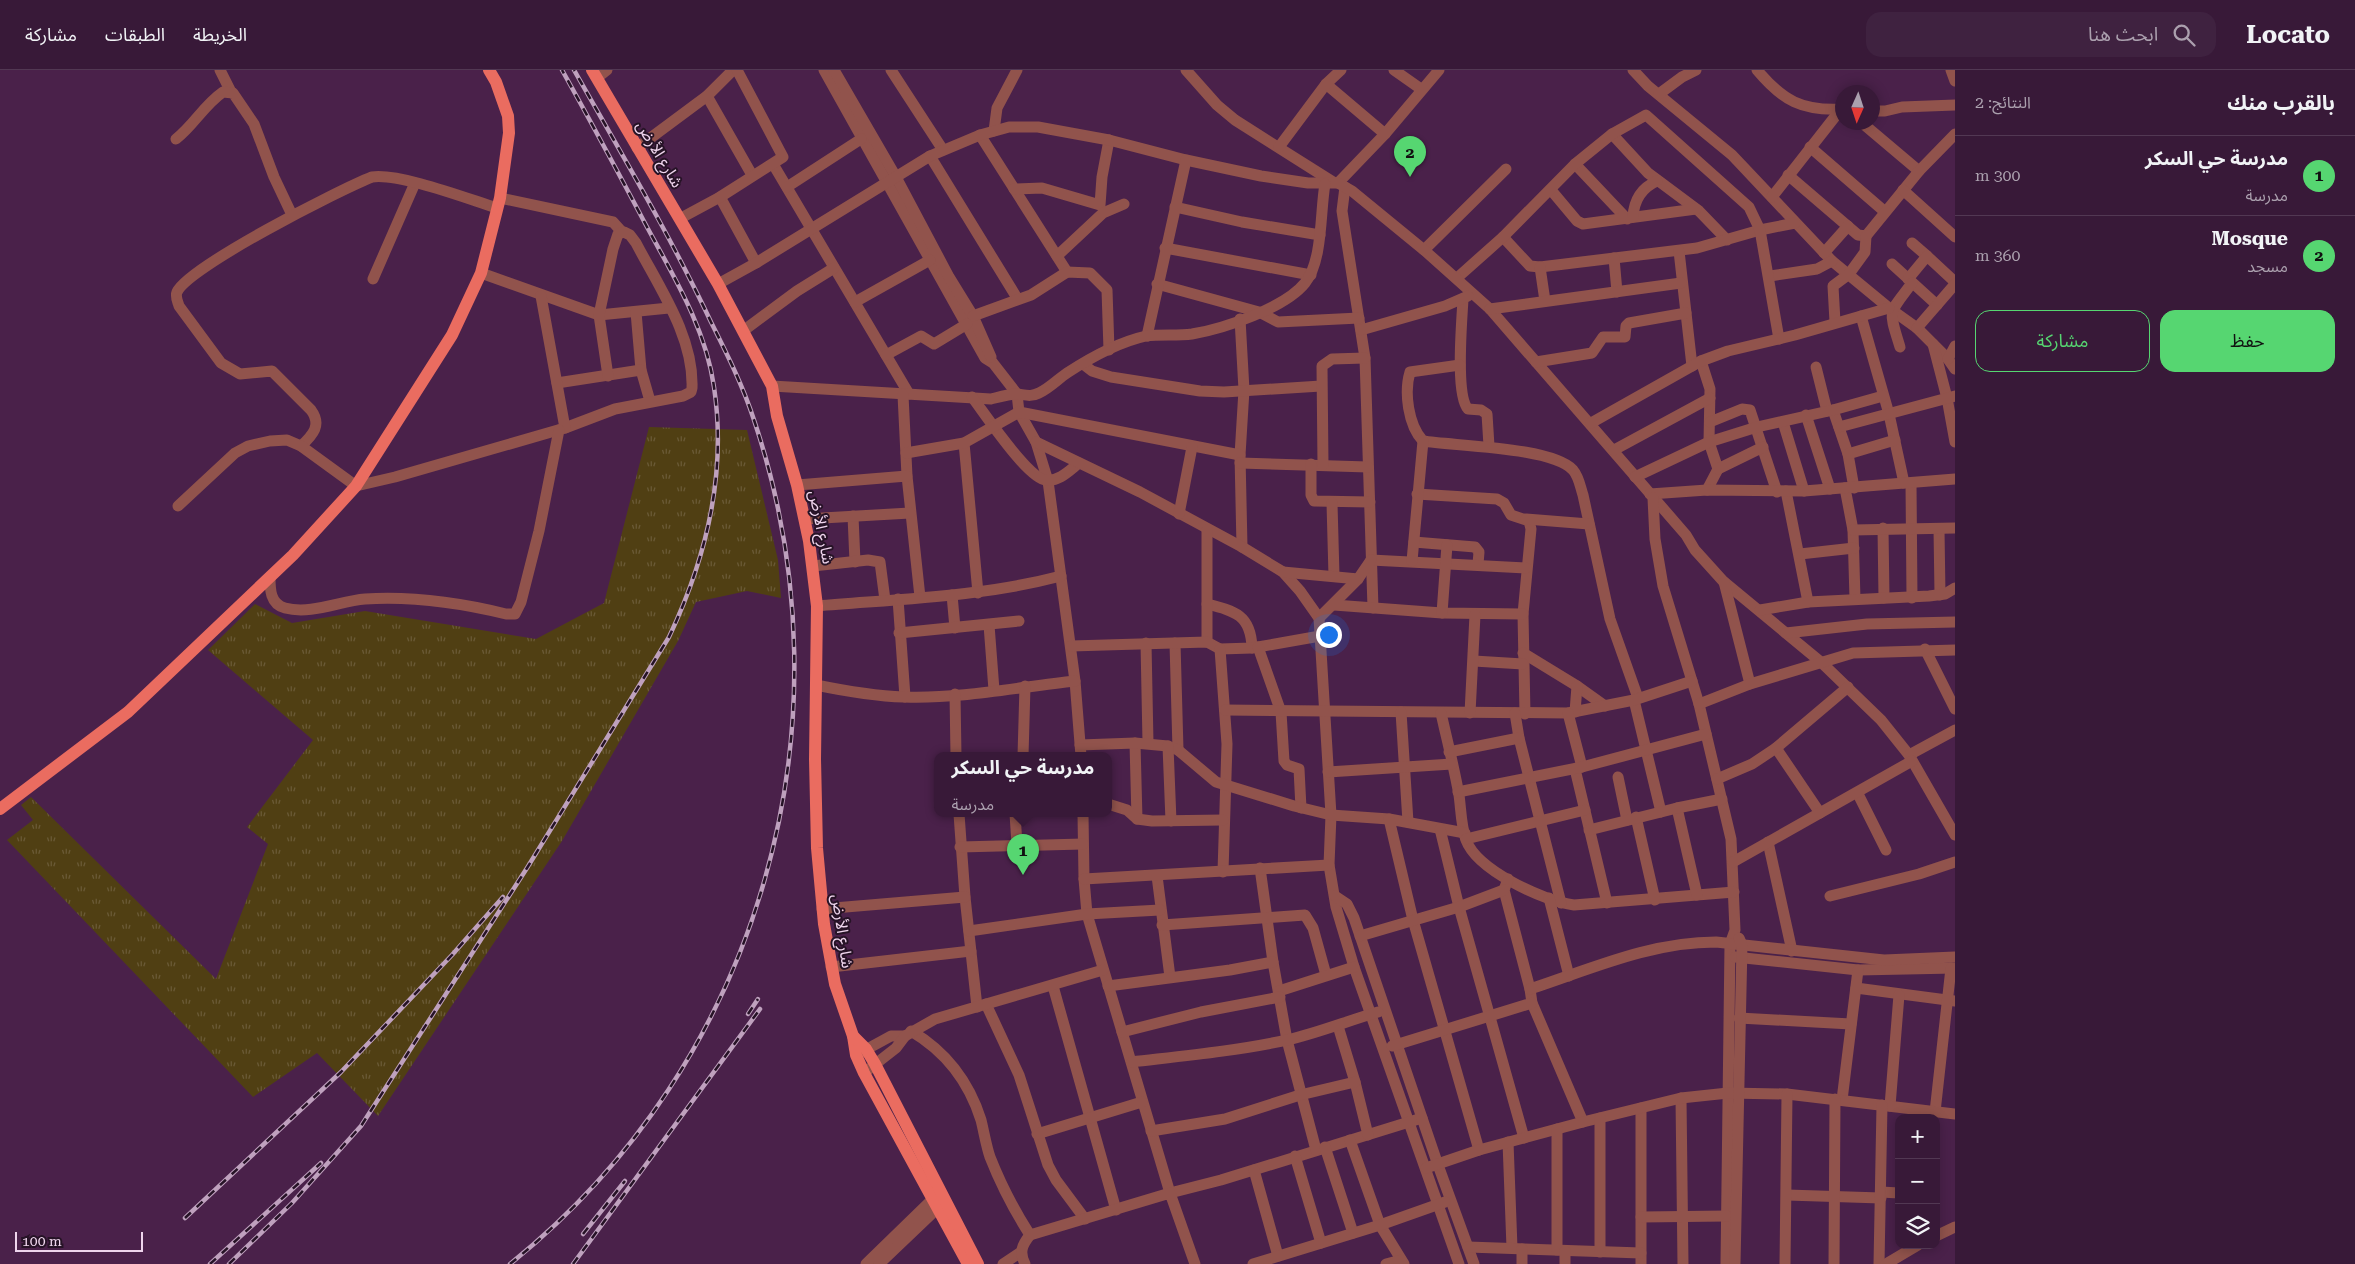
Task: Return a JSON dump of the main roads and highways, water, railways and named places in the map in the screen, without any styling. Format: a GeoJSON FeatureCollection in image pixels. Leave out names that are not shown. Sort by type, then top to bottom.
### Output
{"type":"FeatureCollection","features":[{"type":"Feature","properties":{"kind":"main road"},"geometry":{"type":"LineString","coordinates":[[0,809],[128,712],[270,576],[356,486],[452,335],[481,273],[499,203],[509,133],[508,116],[496,82],[489,70]]}},
{"type":"Feature","properties":{"kind":"main road","name":"شارع الأرض"},"geometry":{"type":"LineString","coordinates":[[598,73],[637,148],[718,284],[772,386],[777,416],[805,519],[813,566],[817,606],[815,759],[822,909],[831,968],[853,1036],[861,1052],[864,1073],[938,1200],[978,1264]]}},
{"type":"Feature","properties":{"kind":"main road","name":"شارع الأرض"},"geometry":{"type":"LineString","coordinates":[[861,1052],[875,1064],[968,1264]]}},
{"type":"Feature","properties":{"kind":"railway"},"geometry":{"type":"LineString","coordinates":[[229,1264],[292,1203],[361,1126],[527,868],[669,637],[682,607],[703,547],[715,484],[718,452],[714,387],[704,345],[678,284],[562,70]]}},
{"type":"Feature","properties":{"kind":"railway"},"geometry":{"type":"LineString","coordinates":[[510,1264],[597,1182],[668,1090],[724,989],[764,881],[788,768],[794,652],[783,535],[754,420],[729,358],[679,258],[574,70]]}},
{"type":"Feature","properties":{"kind":"railway"},"geometry":{"type":"LineString","coordinates":[[185,1218],[341,1072],[452,955],[503,897]]}},
{"type":"Feature","properties":{"kind":"railway"},"geometry":{"type":"LineString","coordinates":[[748,1014],[758,999]]}},
{"type":"Feature","properties":{"kind":"railway"},"geometry":{"type":"LineString","coordinates":[[573,1264],[760,1009]]}},
{"type":"Feature","properties":{"kind":"railway"},"geometry":{"type":"LineString","coordinates":[[210,1264],[321,1163]]}},
{"type":"Feature","properties":{"kind":"railway"},"geometry":{"type":"LineString","coordinates":[[583,1234],[625,1181]]}},
{"type":"Feature","properties":{"kind":"place","name":"Mosque"},"geometry":{"type":"Point","coordinates":[1410,177]}},
{"type":"Feature","properties":{"kind":"place","name":"مدرسة حي السكر"},"geometry":{"type":"Point","coordinates":[1023,875]}}]}
